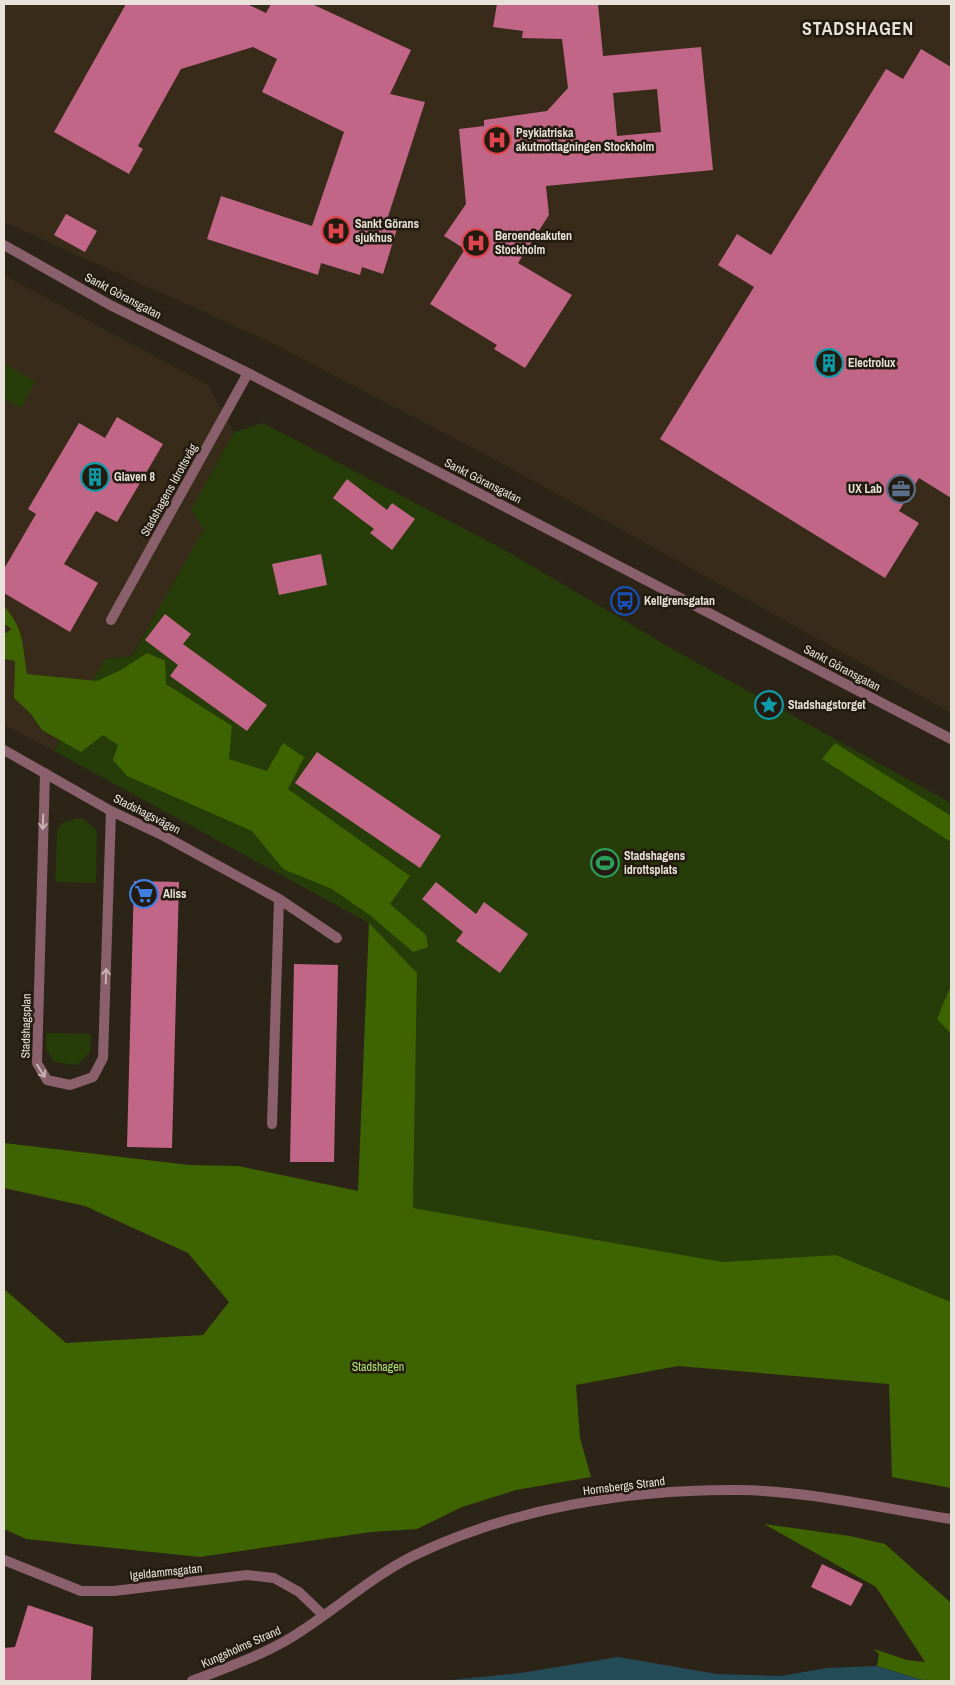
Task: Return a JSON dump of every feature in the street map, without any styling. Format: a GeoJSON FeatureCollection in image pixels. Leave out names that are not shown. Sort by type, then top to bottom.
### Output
{"type":"FeatureCollection","features":[{"type":"Feature","properties":{"kind":"street","name":"Sankt Göransgatan"},"geometry":{"type":"LineString","coordinates":[[4,245],[110,306],[248,373],[951,739]]}},
{"type":"Feature","properties":{"kind":"street","name":"Stadshagens Idrottsväg"},"geometry":{"type":"LineString","coordinates":[[111,620],[248,373]]}},
{"type":"Feature","properties":{"kind":"street","name":"Stadshagsvägen"},"geometry":{"type":"LineString","coordinates":[[4,750],[111,811],[164,836],[279,899],[337,938]]}},
{"type":"Feature","properties":{"kind":"street","name":"Stadshagsplan"},"geometry":{"type":"LineString","coordinates":[[44,773],[37,1063],[47,1080],[70,1085],[93,1077],[104,1058],[111,811]]}},
{"type":"Feature","properties":{"kind":"street"},"geometry":{"type":"LineString","coordinates":[[272,1124],[279,899]]}},
{"type":"Feature","properties":{"kind":"street","name":"Hornsbergs Strand"},"geometry":{"type":"LineString","coordinates":[[323,1615],[411,1557],[449,1541],[500,1522],[553,1509],[606,1500],[655,1494],[740,1490],[810,1496],[951,1519]]}},
{"type":"Feature","properties":{"kind":"street","name":"Igeldammsgatan"},"geometry":{"type":"LineString","coordinates":[[4,1560],[81,1591],[114,1591],[247,1575],[274,1578],[299,1592],[323,1615]]}},
{"type":"Feature","properties":{"kind":"street","name":"Kungsholms Strand"},"geometry":{"type":"LineString","coordinates":[[192,1681],[275,1647],[323,1615]]}},
{"type":"Feature","properties":{"kind":"shaded area"},"geometry":{"type":"Polygon","coordinates":[[[4,4],[951,4],[951,713],[501,463],[270,342],[4,222],[4,4]]]}},
{"type":"Feature","properties":{"kind":"shaded area"},"geometry":{"type":"Polygon","coordinates":[[[4,275],[208,385],[234,432],[191,510],[204,529],[170,590],[131,656],[105,659],[54,751],[4,725],[4,275]]]}},
{"type":"Feature","properties":{"kind":"green space"},"geometry":{"type":"Polygon","coordinates":[[[4,363],[35,382],[21,408],[4,399],[4,363]]]}},
{"type":"Feature","properties":{"kind":"green space","name":"Stadshagens idrottsplats"},"geometry":{"type":"Polygon","coordinates":[[[263,423],[501,548],[683,655],[951,803],[951,1302],[836,1255],[723,1262],[413,1208],[417,973],[369,923],[54,751],[105,659],[132,656],[204,529],[191,510],[234,432],[263,423]]]}},
{"type":"Feature","properties":{"kind":"green space"},"geometry":{"type":"Polygon","coordinates":[[[4,606],[16,623],[22,638],[27,674],[97,681],[121,670],[147,653],[165,661],[166,684],[232,726],[229,759],[267,771],[283,743],[304,757],[288,789],[410,876],[390,904],[426,935],[428,947],[413,952],[371,916],[332,889],[283,869],[252,831],[127,776],[113,760],[118,745],[103,735],[81,752],[42,730],[31,714],[14,698],[15,661],[4,659],[4,634],[12,629],[4,624],[4,606]]]}},
{"type":"Feature","properties":{"kind":"green space"},"geometry":{"type":"Polygon","coordinates":[[[835,743],[951,816],[951,842],[822,759],[835,743]]]}},
{"type":"Feature","properties":{"kind":"green space"},"geometry":{"type":"Polygon","coordinates":[[[77,818],[84,819],[97,831],[96,883],[55,882],[57,830],[62,823],[77,818]]]}},
{"type":"Feature","properties":{"kind":"green space","name":"Stadshagen"},"geometry":{"type":"Polygon","coordinates":[[[369,923],[417,973],[413,1208],[723,1262],[836,1255],[951,1302],[951,1488],[892,1477],[889,1384],[678,1366],[576,1385],[580,1438],[591,1477],[516,1490],[462,1507],[417,1529],[371,1532],[200,1557],[26,1539],[4,1529],[4,1289],[66,1343],[203,1335],[229,1302],[188,1253],[85,1206],[4,1188],[4,1143],[189,1165],[238,1166],[358,1191],[369,923]]]}},
{"type":"Feature","properties":{"kind":"green space"},"geometry":{"type":"Polygon","coordinates":[[[949,990],[951,990],[951,1034],[937,1019],[949,990]]]}},
{"type":"Feature","properties":{"kind":"green space"},"geometry":{"type":"Polygon","coordinates":[[[46,1033],[91,1034],[90,1053],[77,1065],[54,1062],[46,1049],[46,1033]]]}},
{"type":"Feature","properties":{"kind":"green space"},"geometry":{"type":"Polygon","coordinates":[[[764,1524],[850,1536],[885,1544],[951,1603],[951,1681],[925,1681],[877,1666],[879,1654],[874,1649],[907,1660],[925,1662],[876,1587],[764,1524]]]}},
{"type":"Feature","properties":{"kind":"water"},"geometry":{"type":"Polygon","coordinates":[[[618,1657],[717,1674],[781,1676],[827,1668],[877,1666],[925,1681],[441,1681],[521,1673],[618,1657]]]}},
{"type":"Feature","properties":{"kind":"building"},"geometry":{"type":"Polygon","coordinates":[[[126,4],[247,4],[266,13],[271,4],[312,4],[411,50],[390,94],[425,102],[385,226],[397,229],[383,274],[362,267],[360,275],[321,263],[318,275],[207,239],[221,196],[312,226],[344,132],[262,92],[277,59],[253,47],[181,69],[138,146],[143,149],[129,174],[54,132],[126,4]]]}},
{"type":"Feature","properties":{"kind":"building"},"geometry":{"type":"Polygon","coordinates":[[[497,4],[598,4],[603,56],[701,47],[713,170],[546,186],[549,215],[518,263],[572,295],[525,368],[494,349],[497,345],[430,304],[465,249],[444,236],[466,204],[459,129],[484,126],[484,120],[547,111],[568,88],[562,39],[522,38],[523,31],[493,27],[497,4]],[[657,89],[613,93],[617,136],[661,132],[657,89]]]}},
{"type":"Feature","properties":{"kind":"building","name":"Electrolux"},"geometry":{"type":"Polygon","coordinates":[[[921,49],[951,67],[951,498],[919,478],[899,511],[919,523],[885,578],[660,439],[754,287],[718,265],[737,234],[771,255],[886,69],[903,79],[921,49]]]}},
{"type":"Feature","properties":{"kind":"building"},"geometry":{"type":"Polygon","coordinates":[[[66,214],[97,231],[85,252],[54,235],[66,214]]]}},
{"type":"Feature","properties":{"kind":"building"},"geometry":{"type":"Polygon","coordinates":[[[117,417],[163,444],[117,522],[96,511],[64,564],[98,583],[70,632],[4,593],[4,569],[36,514],[28,509],[79,423],[105,438],[117,417]]]}},
{"type":"Feature","properties":{"kind":"building"},"geometry":{"type":"Polygon","coordinates":[[[347,479],[387,510],[392,503],[415,519],[392,550],[370,533],[374,529],[333,498],[347,479]]]}},
{"type":"Feature","properties":{"kind":"building"},"geometry":{"type":"Polygon","coordinates":[[[321,554],[327,585],[279,595],[272,564],[321,554]]]}},
{"type":"Feature","properties":{"kind":"building"},"geometry":{"type":"Polygon","coordinates":[[[165,614],[191,634],[183,644],[267,705],[247,731],[170,676],[178,665],[145,640],[165,614]]]}},
{"type":"Feature","properties":{"kind":"building"},"geometry":{"type":"Polygon","coordinates":[[[317,752],[441,836],[420,868],[295,783],[317,752]]]}},
{"type":"Feature","properties":{"kind":"building"},"geometry":{"type":"Polygon","coordinates":[[[134,881],[179,882],[172,1148],[127,1147],[134,881]]]}},
{"type":"Feature","properties":{"kind":"building"},"geometry":{"type":"Polygon","coordinates":[[[436,882],[476,914],[484,902],[528,934],[500,973],[456,941],[463,932],[422,899],[436,882]]]}},
{"type":"Feature","properties":{"kind":"building"},"geometry":{"type":"Polygon","coordinates":[[[294,964],[338,965],[334,1162],[290,1162],[294,964]]]}},
{"type":"Feature","properties":{"kind":"building"},"geometry":{"type":"Polygon","coordinates":[[[822,1564],[863,1584],[851,1606],[811,1587],[822,1564]]]}},
{"type":"Feature","properties":{"kind":"building"},"geometry":{"type":"Polygon","coordinates":[[[28,1605],[93,1627],[91,1681],[4,1681],[4,1648],[15,1647],[28,1605]]]}},
{"type":"Feature","properties":{"kind":"place","name":"Psykiatriska akutmottagningen Stockholm"},"geometry":{"type":"Point","coordinates":[497,140]}},
{"type":"Feature","properties":{"kind":"place","name":"Sankt Görans sjukhus"},"geometry":{"type":"Point","coordinates":[336,231]}},
{"type":"Feature","properties":{"kind":"place","name":"Beroendeakuten Stockholm"},"geometry":{"type":"Point","coordinates":[476,243]}},
{"type":"Feature","properties":{"kind":"place","name":"Electrolux"},"geometry":{"type":"Point","coordinates":[829,363]}},
{"type":"Feature","properties":{"kind":"place","name":"Glaven 8"},"geometry":{"type":"Point","coordinates":[95,477]}},
{"type":"Feature","properties":{"kind":"place","name":"UX Lab"},"geometry":{"type":"Point","coordinates":[901,489]}},
{"type":"Feature","properties":{"kind":"place","name":"Kellgrensgatan"},"geometry":{"type":"Point","coordinates":[625,601]}},
{"type":"Feature","properties":{"kind":"place","name":"Stadshagstorget"},"geometry":{"type":"Point","coordinates":[769,705]}},
{"type":"Feature","properties":{"kind":"place","name":"Stadshagens idrottsplats"},"geometry":{"type":"Point","coordinates":[605,863]}},
{"type":"Feature","properties":{"kind":"place","name":"Aliss"},"geometry":{"type":"Point","coordinates":[144,894]}},
{"type":"Feature","properties":{"kind":"district","name":"STADSHAGEN"},"geometry":{"type":"Point","coordinates":[858,28]}}]}
